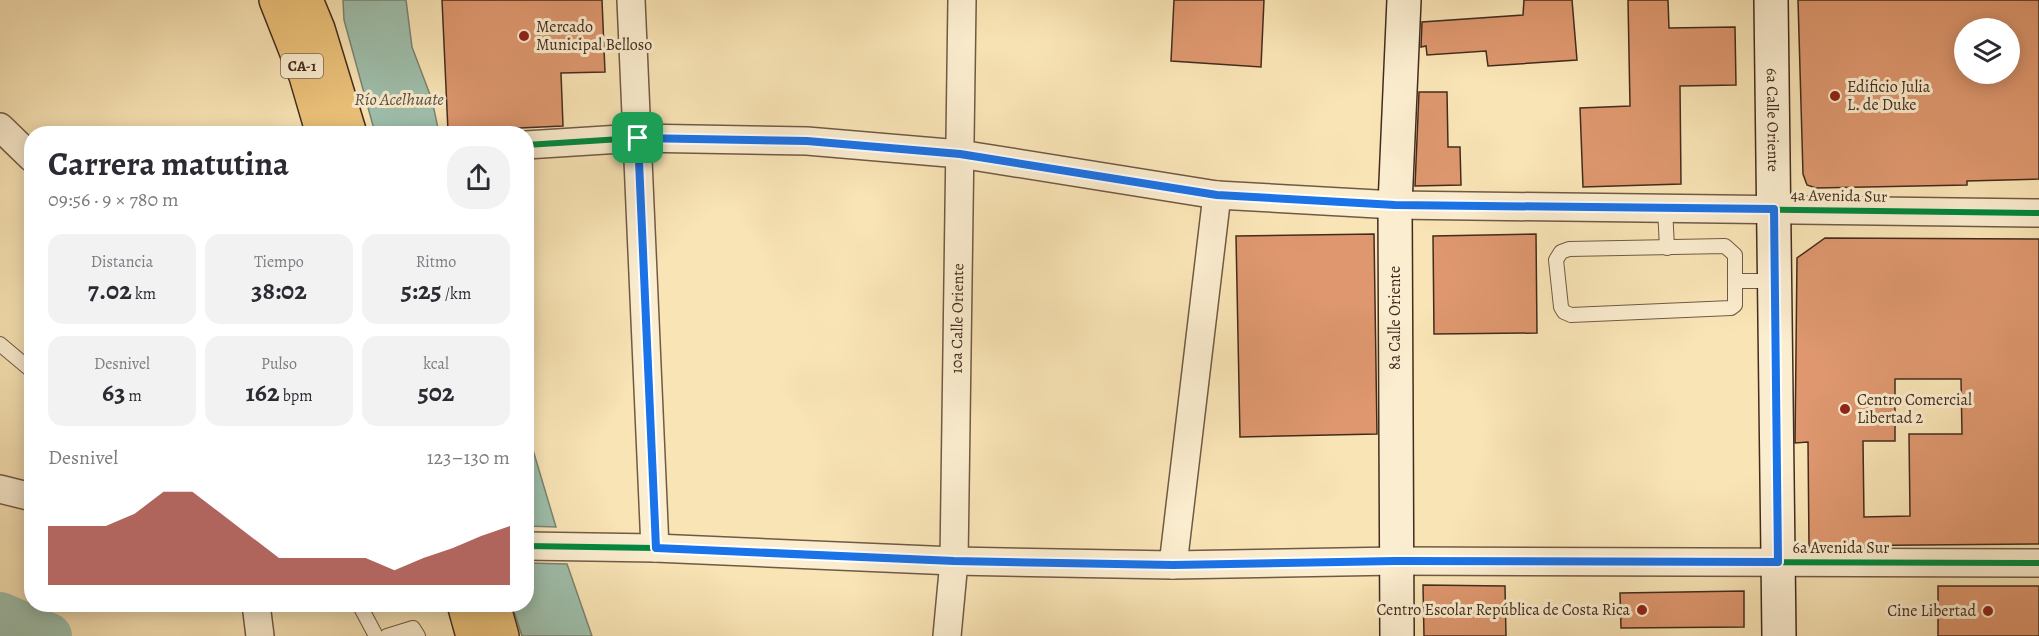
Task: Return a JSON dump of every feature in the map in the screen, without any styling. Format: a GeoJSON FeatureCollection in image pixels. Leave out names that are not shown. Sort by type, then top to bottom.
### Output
{"type":"FeatureCollection","features":[{"type":"Feature","properties":{"kind":"highway","name":"CA-1"},"geometry":{"type":"LineString","coordinates":[[276,0],[306,76],[321,126]]}},
{"type":"Feature","properties":{"kind":"highway","name":"CA-1"},"geometry":{"type":"LineString","coordinates":[[306,0],[318,29],[348,126]]}},
{"type":"Feature","properties":{"kind":"highway"},"geometry":{"type":"LineString","coordinates":[[476,629],[488,612]]}},
{"type":"Feature","properties":{"kind":"main road","name":"8a Calle Oriente"},"geometry":{"type":"LineString","coordinates":[[1397,636],[1395,205],[1404,0]]}},
{"type":"Feature","properties":{"kind":"main road","name":"6a Calle Oriente"},"geometry":{"type":"LineString","coordinates":[[1772,0],[1779,636]]}},
{"type":"Feature","properties":{"kind":"street"},"geometry":{"type":"LineString","coordinates":[[632,0],[656,548]]}},
{"type":"Feature","properties":{"kind":"street","name":"10a Calle Oriente"},"geometry":{"type":"LineString","coordinates":[[947,636],[954,561],[962,0]]}},
{"type":"Feature","properties":{"kind":"street"},"geometry":{"type":"LineString","coordinates":[[0,128],[24,150]]}},
{"type":"Feature","properties":{"kind":"street","name":"4a Avenida Sur"},"geometry":{"type":"LineString","coordinates":[[534,144],[638,138],[807,141],[960,154],[1217,195],[1395,205],[2039,213]]}},
{"type":"Feature","properties":{"kind":"street"},"geometry":{"type":"LineString","coordinates":[[1173,565],[1217,195]]}},
{"type":"Feature","properties":{"kind":"street"},"geometry":{"type":"LineString","coordinates":[[0,489],[24,495]]}},
{"type":"Feature","properties":{"kind":"street","name":"6a Avenida Sur"},"geometry":{"type":"LineString","coordinates":[[534,546],[656,548],[954,561],[1173,565],[1395,561],[2039,563]]}},
{"type":"Feature","properties":{"kind":"street"},"geometry":{"type":"LineString","coordinates":[[257,612],[260,636]]}},
{"type":"Feature","properties":{"kind":"lane"},"geometry":{"type":"LineString","coordinates":[[1665,208],[1667,248]]}},
{"type":"Feature","properties":{"kind":"lane"},"geometry":{"type":"LineString","coordinates":[[1725,246],[1735,255],[1735,305],[1724,310],[1571,315],[1564,312],[1561,307],[1556,260],[1561,252],[1569,249],[1667,248],[1725,246]]}},
{"type":"Feature","properties":{"kind":"lane"},"geometry":{"type":"LineString","coordinates":[[1736,281],[1775,280]]}},
{"type":"Feature","properties":{"kind":"lane"},"geometry":{"type":"LineString","coordinates":[[0,344],[24,364]]}},
{"type":"Feature","properties":{"kind":"lane"},"geometry":{"type":"LineString","coordinates":[[363,612],[376,636]]}},
{"type":"Feature","properties":{"kind":"lane"},"geometry":{"type":"LineString","coordinates":[[387,636],[413,628],[418,636]]}},
{"type":"Feature","properties":{"kind":"water","name":"Río Acelhuate"},"geometry":{"type":"Polygon","coordinates":[[[343,0],[406,0],[412,47],[432,100],[438,126],[373,126],[344,20],[343,0]]]}},
{"type":"Feature","properties":{"kind":"water"},"geometry":{"type":"Polygon","coordinates":[[[534,453],[556,527],[534,526],[534,453]]]}},
{"type":"Feature","properties":{"kind":"water"},"geometry":{"type":"Polygon","coordinates":[[[534,563],[567,564],[592,636],[522,636],[514,612],[534,612],[534,563]]]}},
{"type":"Feature","properties":{"kind":"building","name":"Mercado Municipal Belloso"},"geometry":{"type":"Polygon","coordinates":[[[442,0],[602,0],[605,72],[561,73],[563,126],[448,126],[442,0]]]}},
{"type":"Feature","properties":{"kind":"building"},"geometry":{"type":"Polygon","coordinates":[[[1174,0],[1264,0],[1261,67],[1171,61],[1174,0]]]}},
{"type":"Feature","properties":{"kind":"building"},"geometry":{"type":"Polygon","coordinates":[[[1524,0],[1572,0],[1577,60],[1488,66],[1486,51],[1427,55],[1426,46],[1421,47],[1422,22],[1523,15],[1524,0]]]}},
{"type":"Feature","properties":{"kind":"building"},"geometry":{"type":"Polygon","coordinates":[[[1628,0],[1668,0],[1669,28],[1735,27],[1736,85],[1680,86],[1681,184],[1583,187],[1580,108],[1630,106],[1628,0]]]}},
{"type":"Feature","properties":{"kind":"building"},"geometry":{"type":"Polygon","coordinates":[[[1798,0],[2039,0],[2039,179],[1967,181],[1967,185],[1816,188],[1807,185],[1803,174],[1798,0]]]}},
{"type":"Feature","properties":{"kind":"building"},"geometry":{"type":"Polygon","coordinates":[[[1419,92],[1447,92],[1448,147],[1460,147],[1461,185],[1415,186],[1419,92]]]}},
{"type":"Feature","properties":{"kind":"building"},"geometry":{"type":"Polygon","coordinates":[[[1374,234],[1377,434],[1240,437],[1236,236],[1374,234]]]}},
{"type":"Feature","properties":{"kind":"building"},"geometry":{"type":"Polygon","coordinates":[[[1536,234],[1537,333],[1434,334],[1433,236],[1536,234]]]}},
{"type":"Feature","properties":{"kind":"building","name":"Centro Comercial Libertad 2"},"geometry":{"type":"Polygon","coordinates":[[[1825,238],[2039,239],[2039,544],[1809,546],[1808,442],[1795,443],[1797,258],[1825,238]],[[1895,379],[1895,441],[1863,441],[1864,517],[1910,516],[1909,434],[1962,434],[1961,379],[1895,379]]]}},
{"type":"Feature","properties":{"kind":"building"},"geometry":{"type":"Polygon","coordinates":[[[1423,585],[1505,586],[1506,636],[1424,636],[1423,585]]]}},
{"type":"Feature","properties":{"kind":"building","name":"Cine Libertad"},"geometry":{"type":"Polygon","coordinates":[[[1938,586],[2039,586],[2039,636],[1938,636],[1938,586]]]}},
{"type":"Feature","properties":{"kind":"building"},"geometry":{"type":"Polygon","coordinates":[[[1744,591],[1744,627],[1621,628],[1620,593],[1744,591]]]}},
{"type":"Feature","properties":{"kind":"waterway"},"geometry":{"type":"LineString","coordinates":[[0,615],[49,636]]}},
{"type":"Feature","properties":{"kind":"cycle path"},"geometry":{"type":"LineString","coordinates":[[534,144],[637,138],[807,141],[960,154],[1217,195],[1395,205],[2039,213]]}},
{"type":"Feature","properties":{"kind":"cycle path"},"geometry":{"type":"LineString","coordinates":[[534,546],[655,548],[954,561],[1173,565],[1396,561],[2039,563]]}},
{"type":"Feature","properties":{"kind":"place","name":"Mercado Municipal Belloso"},"geometry":{"type":"Point","coordinates":[524,36]}},
{"type":"Feature","properties":{"kind":"place","name":"Edificio Julia L. de Duke"},"geometry":{"type":"Point","coordinates":[1835,96]}},
{"type":"Feature","properties":{"kind":"place","name":"Centro Comercial Libertad 2"},"geometry":{"type":"Point","coordinates":[1845,409]}},
{"type":"Feature","properties":{"kind":"place","name":"Centro Escolar República de Costa Rica"},"geometry":{"type":"Point","coordinates":[1642,610]}},
{"type":"Feature","properties":{"kind":"place","name":"Cine Libertad"},"geometry":{"type":"Point","coordinates":[1988,611]}},
{"type":"Feature","properties":{"kind":"route"},"geometry":{"type":"LineString","coordinates":[[638,138],[807,141],[960,154],[1217,195],[1395,205],[1774,209],[1778,562],[1395,561],[1173,565],[954,561],[656,548],[638,138]]}}]}
